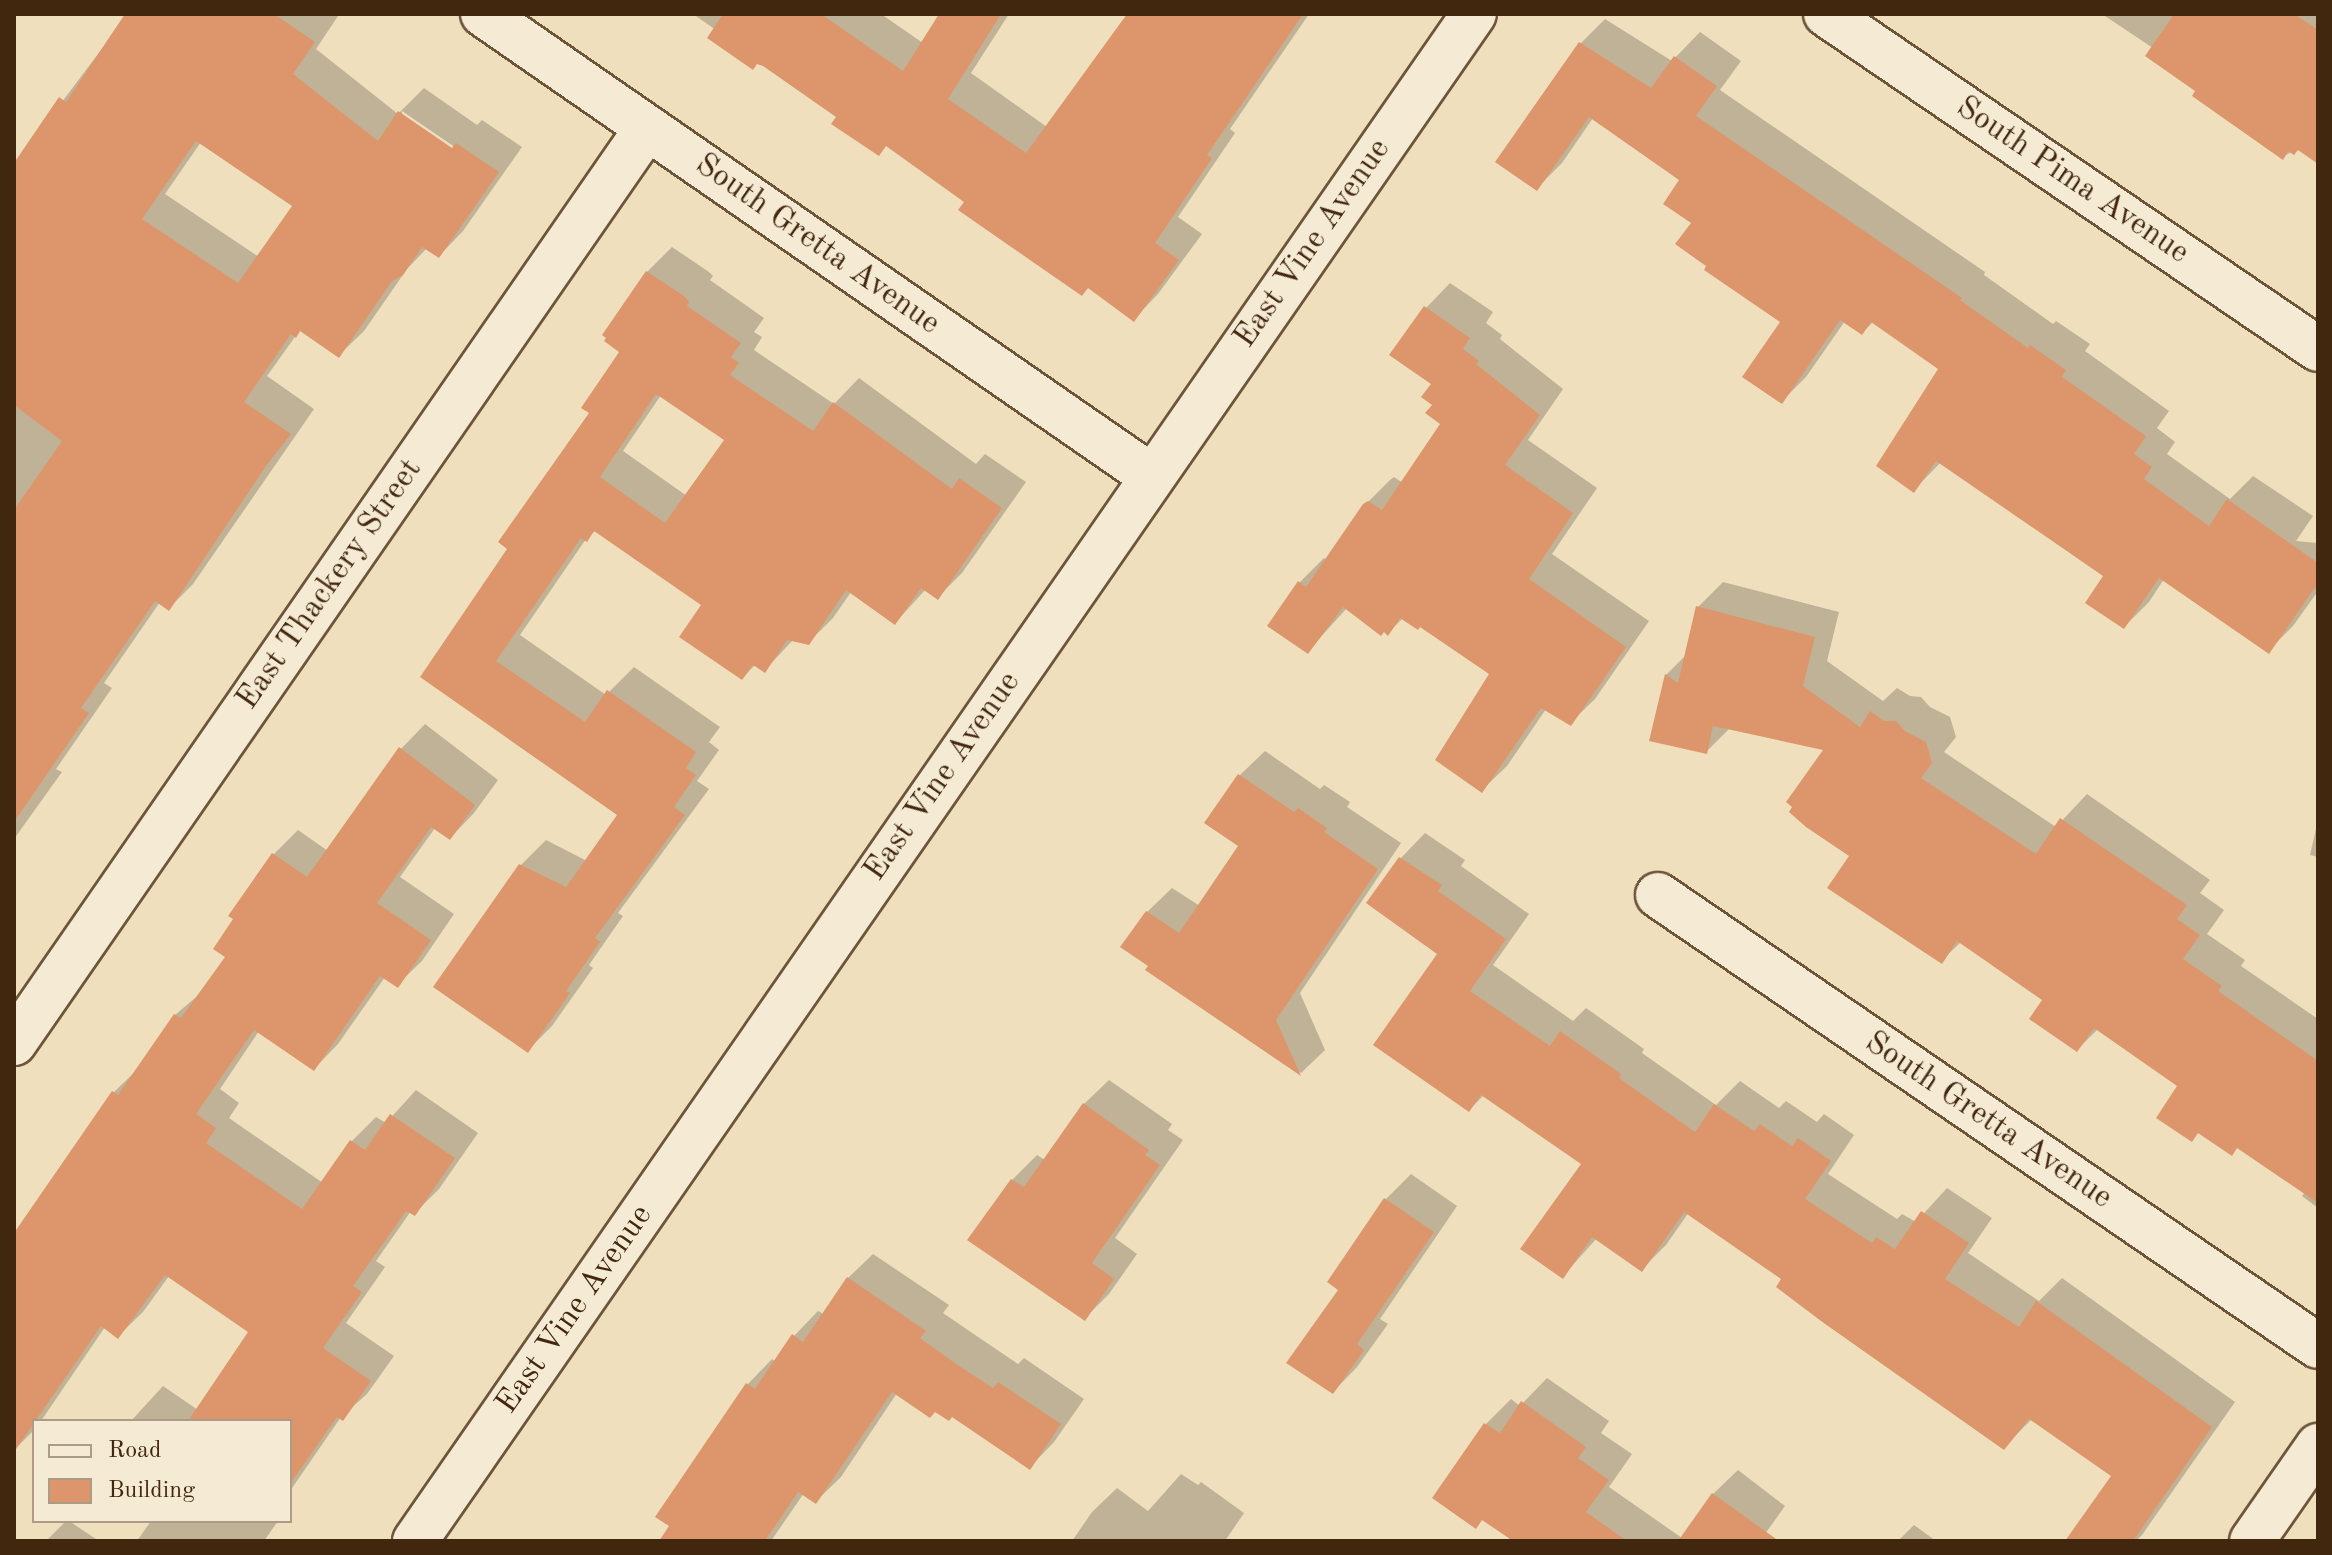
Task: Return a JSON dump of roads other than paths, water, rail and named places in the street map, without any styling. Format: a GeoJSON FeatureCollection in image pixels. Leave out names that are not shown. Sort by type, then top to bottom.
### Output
{"type":"FeatureCollection","features":[{"type":"Feature","properties":{"kind":"street","name":"South Gretta Avenue"},"geometry":{"type":"LineString","coordinates":[[483,14],[1151,476]]}},
{"type":"Feature","properties":{"kind":"street","name":"East Vine Avenue"},"geometry":{"type":"LineString","coordinates":[[415,1541],[1474,14]]}},
{"type":"Feature","properties":{"kind":"street","name":"South Pima Avenue"},"geometry":{"type":"LineString","coordinates":[[1826,14],[2318,349]]}},
{"type":"Feature","properties":{"kind":"street","name":"East Thackery Street"},"geometry":{"type":"LineString","coordinates":[[14,1043],[647,128]]}},
{"type":"Feature","properties":{"kind":"street","name":"South Gretta Avenue"},"geometry":{"type":"LineString","coordinates":[[1658,895],[2318,1346]]}},
{"type":"Feature","properties":{"kind":"street"},"geometry":{"type":"LineString","coordinates":[[2252,1541],[2318,1446]]}}]}
